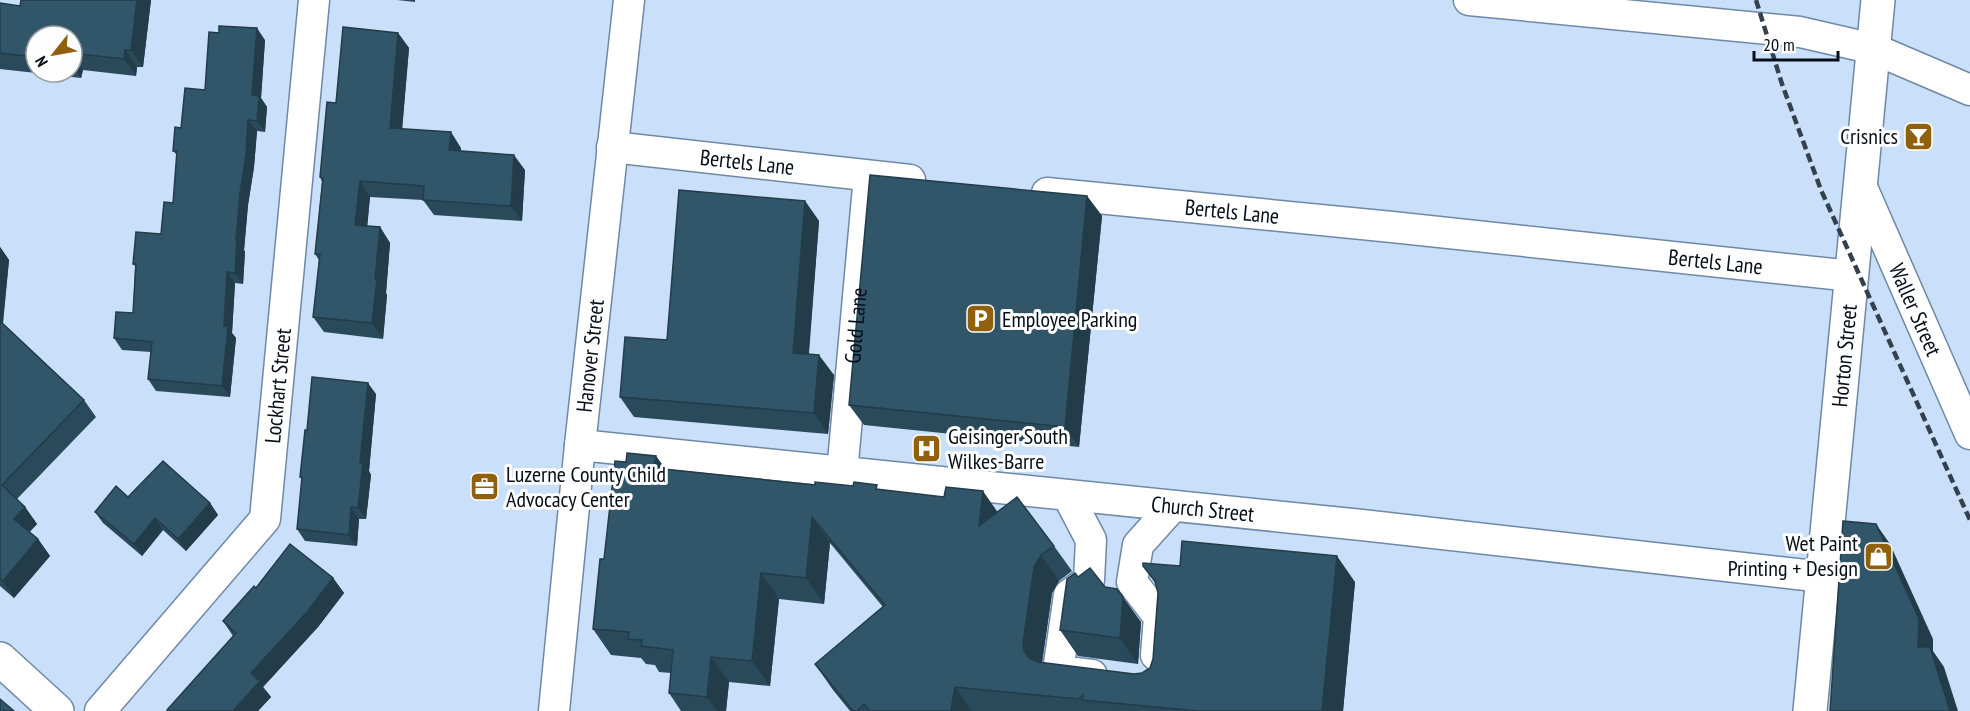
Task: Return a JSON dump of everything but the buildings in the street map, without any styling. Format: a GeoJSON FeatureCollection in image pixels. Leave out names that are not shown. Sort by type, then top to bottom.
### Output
{"type":"FeatureCollection","features":[{"type":"Feature","properties":{"kind":"main road","name":"Horton Street"},"geometry":{"type":"LineString","coordinates":[[1810,711],[1878,0]]}},
{"type":"Feature","properties":{"kind":"main road"},"geometry":{"type":"LineString","coordinates":[[0,659],[57,711]]}},
{"type":"Feature","properties":{"kind":"street","name":"Lockhart Street"},"geometry":{"type":"LineString","coordinates":[[100,711],[264,519],[314,0]]}},
{"type":"Feature","properties":{"kind":"street","name":"Hanover Street"},"geometry":{"type":"LineString","coordinates":[[554,711],[580,445],[629,0]]}},
{"type":"Feature","properties":{"kind":"street"},"geometry":{"type":"LineString","coordinates":[[1469,0],[1800,32],[1874,49],[1970,90]]}},
{"type":"Feature","properties":{"kind":"street","name":"Bertels Lane"},"geometry":{"type":"LineString","coordinates":[[612,147],[936,182]]}},
{"type":"Feature","properties":{"kind":"street","name":"Gold Lane"},"geometry":{"type":"LineString","coordinates":[[842,473],[869,176]]}},
{"type":"Feature","properties":{"kind":"street","name":"Waller Street"},"geometry":{"type":"LineString","coordinates":[[1861,185],[1970,434]]}},
{"type":"Feature","properties":{"kind":"street","name":"Bertels Lane"},"geometry":{"type":"LineString","coordinates":[[1015,190],[1380,225],[1852,276]]}},
{"type":"Feature","properties":{"kind":"street","name":"Church Street"},"geometry":{"type":"LineString","coordinates":[[580,445],[1384,527],[1823,578]]}},
{"type":"Feature","properties":{"kind":"street"},"geometry":{"type":"LineString","coordinates":[[1068,496],[1091,540],[1089,580],[1069,595],[1058,671],[1122,679]]}},
{"type":"Feature","properties":{"kind":"street"},"geometry":{"type":"LineString","coordinates":[[1154,683],[1159,617],[1132,582],[1138,545],[1173,506]]}},
{"type":"Feature","properties":{"kind":"railway"},"geometry":{"type":"LineString","coordinates":[[1756,0],[1782,84],[1821,190],[1970,520]]}},
{"type":"Feature","properties":{"kind":"place","name":"Crisnics"},"geometry":{"type":"Point","coordinates":[1919,136]}},
{"type":"Feature","properties":{"kind":"place","name":"Employee Parking"},"geometry":{"type":"Point","coordinates":[981,319]}},
{"type":"Feature","properties":{"kind":"place","name":"Geisinger South Wilkes-Barre"},"geometry":{"type":"Point","coordinates":[927,449]}},
{"type":"Feature","properties":{"kind":"place","name":"Luzerne County Child Advocacy Center"},"geometry":{"type":"Point","coordinates":[485,487]}},
{"type":"Feature","properties":{"kind":"place","name":"Wet Paint Printing + Design"},"geometry":{"type":"Point","coordinates":[1879,556]}}]}
